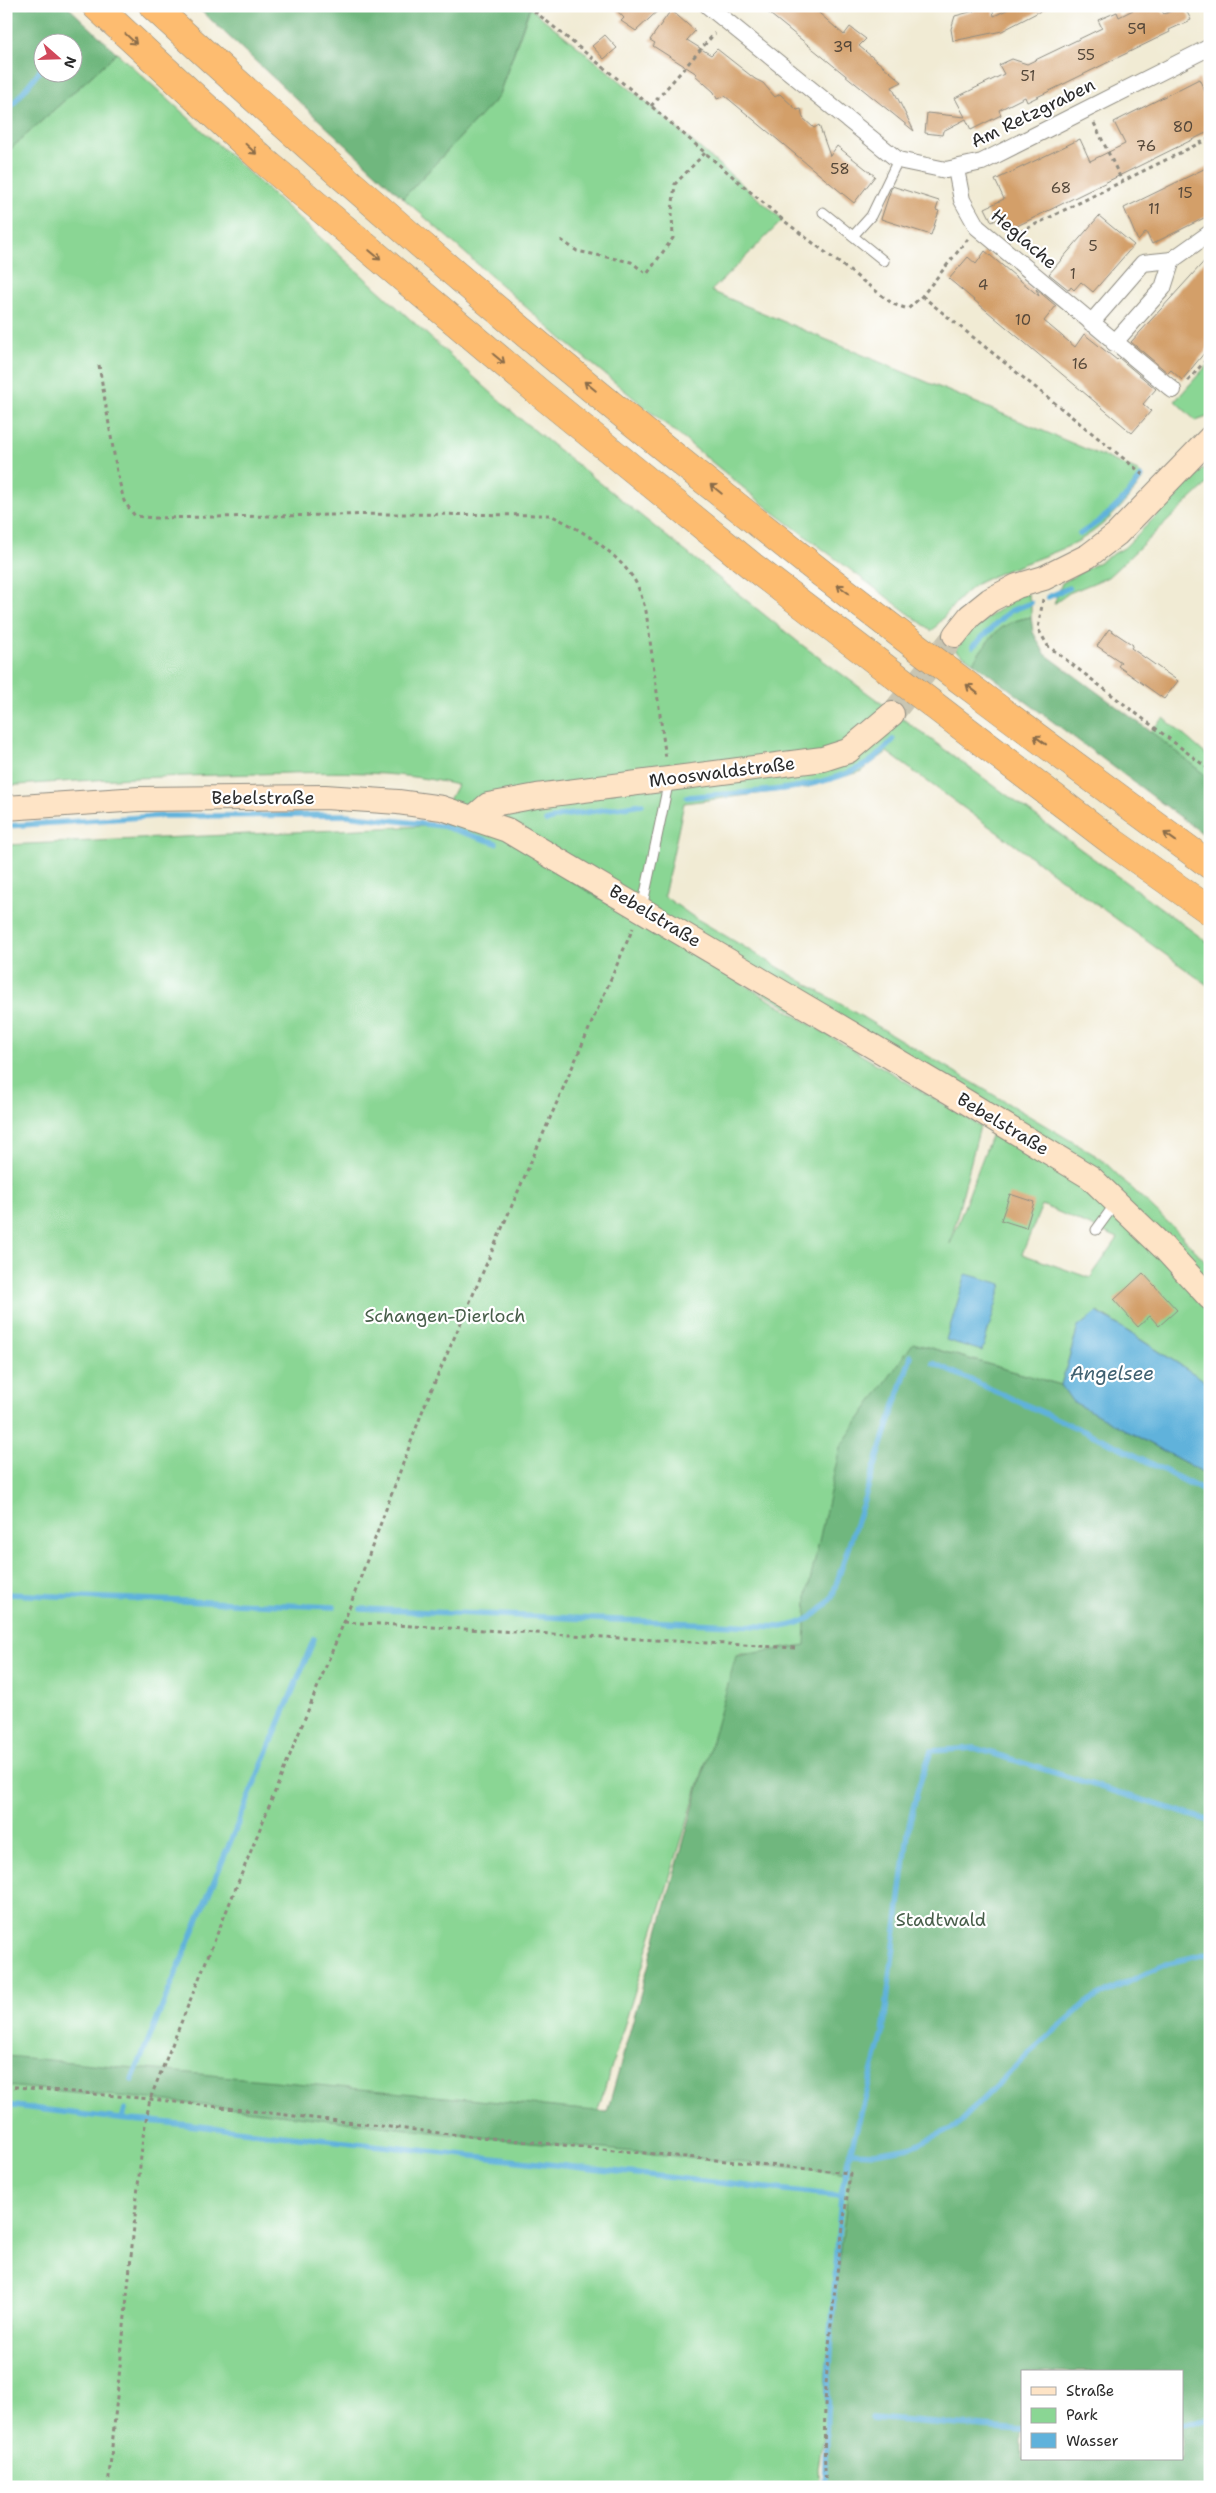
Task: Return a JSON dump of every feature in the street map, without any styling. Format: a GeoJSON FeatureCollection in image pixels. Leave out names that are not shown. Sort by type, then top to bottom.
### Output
{"type":"FeatureCollection","features":[{"type":"Feature","properties":{"kind":"highway"},"geometry":{"type":"LineString","coordinates":[[96,6],[263,160],[541,394],[745,560],[1114,843],[1210,911]]}},
{"type":"Feature","properties":{"kind":"highway"},"geometry":{"type":"LineString","coordinates":[[153,6],[292,134],[560,362],[773,536],[1010,719],[1210,866]]}},
{"type":"Feature","properties":{"kind":"street","name":"Am Retzgraben"},"geometry":{"type":"LineString","coordinates":[[708,6],[898,160],[934,168],[956,169],[982,162],[1210,47]]}},
{"type":"Feature","properties":{"kind":"street","name":"Heglache"},"geometry":{"type":"LineString","coordinates":[[956,169],[962,200],[977,227],[1114,343],[1173,390]]}},
{"type":"Feature","properties":{"kind":"street"},"geometry":{"type":"LineString","coordinates":[[1091,323],[1143,264],[1172,260],[1210,234]]}},
{"type":"Feature","properties":{"kind":"street"},"geometry":{"type":"LineString","coordinates":[[1114,343],[1163,288],[1172,260]]}},
{"type":"Feature","properties":{"kind":"street"},"geometry":{"type":"LineString","coordinates":[[956,635],[970,616],[990,600],[1017,586],[1044,578],[1088,556],[1118,534],[1210,438]]}},
{"type":"Feature","properties":{"kind":"street","name":"Mooswaldstraße"},"geometry":{"type":"LineString","coordinates":[[473,818],[488,805],[537,796],[822,759],[848,750],[892,714]]}},
{"type":"Feature","properties":{"kind":"street"},"geometry":{"type":"LineString","coordinates":[[507,830],[515,817],[537,796]]}},
{"type":"Feature","properties":{"kind":"street","name":"Bebelstraße"},"geometry":{"type":"LineString","coordinates":[[6,808],[139,799],[325,797],[398,802],[442,808],[507,830],[642,908],[1090,1177],[1117,1202],[1210,1298]]}},
{"type":"Feature","properties":{"kind":"lane"},"geometry":{"type":"LineString","coordinates":[[853,236],[871,216],[898,160]]}},
{"type":"Feature","properties":{"kind":"lane"},"geometry":{"type":"LineString","coordinates":[[823,212],[884,261]]}},
{"type":"Feature","properties":{"kind":"lane"},"geometry":{"type":"LineString","coordinates":[[642,908],[669,780]]}},
{"type":"Feature","properties":{"kind":"lane"},"geometry":{"type":"LineString","coordinates":[[1096,1230],[1117,1202]]}},
{"type":"Feature","properties":{"kind":"path"},"geometry":{"type":"LineString","coordinates":[[529,7],[651,106],[783,220],[893,304],[908,309],[922,296],[977,227]]}},
{"type":"Feature","properties":{"kind":"path"},"geometry":{"type":"LineString","coordinates":[[651,106],[726,20]]}},
{"type":"Feature","properties":{"kind":"path"},"geometry":{"type":"LineString","coordinates":[[1088,109],[1122,181]]}},
{"type":"Feature","properties":{"kind":"path"},"geometry":{"type":"LineString","coordinates":[[1020,232],[1210,138]]}},
{"type":"Feature","properties":{"kind":"path"},"geometry":{"type":"LineString","coordinates":[[561,240],[577,251],[631,262],[647,274],[674,238],[672,212],[675,184],[706,153]]}},
{"type":"Feature","properties":{"kind":"path"},"geometry":{"type":"LineString","coordinates":[[922,296],[1161,488]]}},
{"type":"Feature","properties":{"kind":"path"},"geometry":{"type":"LineString","coordinates":[[1173,390],[1178,393],[1210,354]]}},
{"type":"Feature","properties":{"kind":"path"},"geometry":{"type":"LineString","coordinates":[[99,365],[117,472],[124,501],[135,516],[154,518],[391,514],[550,515],[569,524],[607,551],[631,575],[646,611],[669,780]]}},
{"type":"Feature","properties":{"kind":"path"},"geometry":{"type":"LineString","coordinates":[[1044,578],[1042,610],[1038,629],[1048,646],[1210,770]]}},
{"type":"Feature","properties":{"kind":"path"},"geometry":{"type":"LineString","coordinates":[[108,2487],[144,2136],[150,2099],[344,1622],[424,1407],[642,908]]}},
{"type":"Feature","properties":{"kind":"path"},"geometry":{"type":"LineString","coordinates":[[344,1622],[795,1648]]}},
{"type":"Feature","properties":{"kind":"path"},"geometry":{"type":"LineString","coordinates":[[6,2086],[150,2099],[449,2134],[850,2173],[826,2373],[824,2452],[826,2487]]}},
{"type":"Feature","properties":{"kind":"green space"},"geometry":{"type":"Polygon","coordinates":[[[6,6],[67,6],[117,53],[6,153],[6,6]]]}},
{"type":"Feature","properties":{"kind":"green space"},"geometry":{"type":"Polygon","coordinates":[[[196,6],[530,6],[498,97],[403,198],[196,6]]]}},
{"type":"Feature","properties":{"kind":"green space"},"geometry":{"type":"Polygon","coordinates":[[[530,8],[651,106],[783,220],[711,291],[1138,471],[1144,477],[1121,507],[1102,525],[1069,546],[980,582],[966,592],[932,631],[768,508],[563,340],[403,198],[498,97],[530,8]]]}},
{"type":"Feature","properties":{"kind":"green space","name":"Schangen-Dierloch"},"geometry":{"type":"Polygon","coordinates":[[[117,53],[518,417],[802,645],[1210,944],[1210,987],[887,752],[860,772],[805,788],[684,803],[664,896],[692,916],[1100,1158],[1175,1229],[1210,1266],[1210,1384],[1098,1312],[1078,1327],[1061,1385],[924,1346],[830,1655],[739,1654],[592,2130],[866,2158],[818,2468],[819,2487],[6,2487],[6,845],[448,825],[438,821],[457,785],[408,776],[332,772],[132,778],[6,786],[6,153],[117,53]],[[551,869],[980,1126],[950,1244],[994,1128],[551,869]],[[1042,1205],[1022,1254],[1090,1278],[1118,1238],[1042,1205]]]}},
{"type":"Feature","properties":{"kind":"green space"},"geometry":{"type":"Polygon","coordinates":[[[1210,362],[1210,416],[1196,421],[1175,401],[1210,362]]]}},
{"type":"Feature","properties":{"kind":"green space"},"geometry":{"type":"Polygon","coordinates":[[[1210,462],[1210,481],[1108,577],[1069,593],[1054,604],[1062,583],[1124,548],[1210,462]]]}},
{"type":"Feature","properties":{"kind":"green space"},"geometry":{"type":"Polygon","coordinates":[[[1028,594],[1031,603],[1031,617],[1020,619],[996,632],[973,662],[954,649],[962,638],[1018,595],[1028,594]]]}},
{"type":"Feature","properties":{"kind":"green space"},"geometry":{"type":"Polygon","coordinates":[[[1031,617],[1033,632],[1045,654],[1150,731],[1210,779],[1210,839],[973,662],[996,632],[1020,619],[1031,617]]]}},
{"type":"Feature","properties":{"kind":"green space"},"geometry":{"type":"Polygon","coordinates":[[[1164,718],[1210,758],[1210,779],[1150,731],[1164,718]]]}},
{"type":"Feature","properties":{"kind":"green space","name":"Stadtwald"},"geometry":{"type":"Polygon","coordinates":[[[913,1343],[1061,1385],[1072,1401],[1210,1476],[1210,2487],[826,2487],[824,2452],[826,2373],[850,2173],[449,2134],[150,2099],[6,2086],[6,2056],[607,2112],[736,1656],[805,1645],[807,1595],[840,1447],[913,1343]]]}},
{"type":"Feature","properties":{"kind":"water"},"geometry":{"type":"Polygon","coordinates":[[[966,1274],[1002,1284],[982,1351],[946,1340],[966,1274]]]}},
{"type":"Feature","properties":{"kind":"water","name":"Angelsee"},"geometry":{"type":"Polygon","coordinates":[[[1097,1312],[1210,1384],[1210,1476],[1072,1401],[1061,1385],[1078,1327],[1097,1312]]]}},
{"type":"Feature","properties":{"kind":"building"},"geometry":{"type":"Polygon","coordinates":[[[613,6],[663,6],[636,31],[621,21],[624,18],[613,6]]]}},
{"type":"Feature","properties":{"kind":"building"},"geometry":{"type":"Polygon","coordinates":[[[760,6],[811,6],[844,35],[850,27],[866,39],[859,46],[902,82],[892,87],[914,131],[760,6]]]}},
{"type":"Feature","properties":{"kind":"building"},"geometry":{"type":"Polygon","coordinates":[[[973,6],[992,6],[994,16],[1015,6],[1050,6],[1002,31],[953,41],[951,29],[955,16],[974,11],[973,6]]]}},
{"type":"Feature","properties":{"kind":"building"},"geometry":{"type":"Polygon","coordinates":[[[1141,6],[1158,6],[1164,14],[1184,6],[1191,20],[1027,102],[1025,97],[999,110],[1001,115],[971,130],[966,119],[943,131],[942,135],[925,133],[927,113],[965,117],[955,98],[1004,74],[999,65],[1012,59],[1027,64],[1102,28],[1098,20],[1117,12],[1119,17],[1141,6]]]}},
{"type":"Feature","properties":{"kind":"building"},"geometry":{"type":"Polygon","coordinates":[[[671,10],[695,31],[687,40],[711,55],[717,49],[755,79],[763,83],[775,97],[780,94],[797,110],[801,109],[803,118],[814,128],[819,125],[830,156],[837,146],[875,176],[854,203],[725,96],[717,99],[714,92],[695,75],[697,74],[653,46],[655,43],[650,40],[671,10]]]}},
{"type":"Feature","properties":{"kind":"building"},"geometry":{"type":"Polygon","coordinates":[[[605,35],[617,48],[604,59],[592,46],[605,35]]]}},
{"type":"Feature","properties":{"kind":"building"},"geometry":{"type":"Polygon","coordinates":[[[1199,79],[1210,102],[1210,131],[1007,231],[1000,218],[992,222],[985,208],[1004,199],[995,180],[1080,139],[1090,161],[1125,144],[1114,122],[1199,79]]]}},
{"type":"Feature","properties":{"kind":"building"},"geometry":{"type":"Polygon","coordinates":[[[1210,166],[1210,215],[1152,244],[1146,232],[1138,241],[1124,208],[1210,166]]]}},
{"type":"Feature","properties":{"kind":"building"},"geometry":{"type":"Polygon","coordinates":[[[892,186],[939,201],[936,210],[939,211],[931,235],[881,219],[892,186]]]}},
{"type":"Feature","properties":{"kind":"building"},"geometry":{"type":"Polygon","coordinates":[[[1099,216],[1134,245],[1093,292],[1081,282],[1074,290],[1071,287],[1069,290],[1049,274],[1099,216]]]}},
{"type":"Feature","properties":{"kind":"building"},"geometry":{"type":"Polygon","coordinates":[[[985,251],[1039,296],[1036,289],[1056,306],[1044,321],[1075,347],[1084,334],[1117,360],[1119,358],[1156,389],[1143,404],[1151,411],[1132,433],[949,279],[968,257],[976,264],[985,251]]]}},
{"type":"Feature","properties":{"kind":"building"},"geometry":{"type":"Polygon","coordinates":[[[1210,255],[1210,346],[1182,380],[1171,370],[1168,373],[1131,342],[1210,255]]]}},
{"type":"Feature","properties":{"kind":"building"},"geometry":{"type":"Polygon","coordinates":[[[1109,629],[1133,645],[1131,648],[1178,681],[1164,699],[1118,666],[1121,662],[1097,646],[1109,629]]]}},
{"type":"Feature","properties":{"kind":"building"},"geometry":{"type":"Polygon","coordinates":[[[1010,1194],[1034,1202],[1026,1228],[1001,1220],[1010,1194]]]}},
{"type":"Feature","properties":{"kind":"building"},"geometry":{"type":"Polygon","coordinates":[[[1143,1273],[1177,1310],[1159,1326],[1150,1316],[1138,1327],[1114,1300],[1143,1273]]]}},
{"type":"Feature","properties":{"kind":"waterway"},"geometry":{"type":"LineString","coordinates":[[6,113],[32,80]]}},
{"type":"Feature","properties":{"kind":"waterway"},"geometry":{"type":"LineString","coordinates":[[1080,534],[1114,509],[1141,477]]}},
{"type":"Feature","properties":{"kind":"waterway"},"geometry":{"type":"LineString","coordinates":[[1048,597],[1069,588]]}},
{"type":"Feature","properties":{"kind":"waterway"},"geometry":{"type":"LineString","coordinates":[[973,646],[1010,611],[1031,603]]}},
{"type":"Feature","properties":{"kind":"waterway"},"geometry":{"type":"LineString","coordinates":[[687,797],[776,790],[820,782],[841,776],[866,765],[893,740]]}},
{"type":"Feature","properties":{"kind":"waterway"},"geometry":{"type":"LineString","coordinates":[[546,821],[561,816],[642,804]]}},
{"type":"Feature","properties":{"kind":"waterway"},"geometry":{"type":"LineString","coordinates":[[6,826],[158,816],[346,815],[442,826],[496,843]]}},
{"type":"Feature","properties":{"kind":"waterway"},"geometry":{"type":"LineString","coordinates":[[361,1609],[781,1627],[804,1621],[816,1614],[832,1597],[911,1356]]}},
{"type":"Feature","properties":{"kind":"waterway"},"geometry":{"type":"LineString","coordinates":[[933,1363],[1117,1446],[1210,1494]]}},
{"type":"Feature","properties":{"kind":"waterway"},"geometry":{"type":"LineString","coordinates":[[6,1594],[334,1607]]}},
{"type":"Feature","properties":{"kind":"waterway"},"geometry":{"type":"LineString","coordinates":[[132,2080],[314,1639]]}},
{"type":"Feature","properties":{"kind":"waterway"},"geometry":{"type":"LineString","coordinates":[[841,2196],[848,2160],[883,2033],[909,1826],[918,1788],[931,1751],[975,1748],[1210,1821]]}},
{"type":"Feature","properties":{"kind":"waterway"},"geometry":{"type":"LineString","coordinates":[[850,2152],[874,2153],[911,2147],[955,2127],[1029,2053],[1090,2000],[1168,1963],[1210,1953]]}},
{"type":"Feature","properties":{"kind":"waterway"},"geometry":{"type":"LineString","coordinates":[[6,2105],[128,2120],[161,2122],[841,2196],[829,2365],[824,2487]]}},
{"type":"Feature","properties":{"kind":"waterway"},"geometry":{"type":"LineString","coordinates":[[122,2119],[125,2109]]}},
{"type":"Feature","properties":{"kind":"waterway"},"geometry":{"type":"LineString","coordinates":[[871,2418],[1021,2430]]}},
{"type":"Feature","properties":{"kind":"waterway"},"geometry":{"type":"LineString","coordinates":[[1184,2425],[1210,2419]]}},
{"type":"Feature","properties":{"kind":"tunnel"},"geometry":{"type":"LineString","coordinates":[[892,714],[955,635]]}}]}
